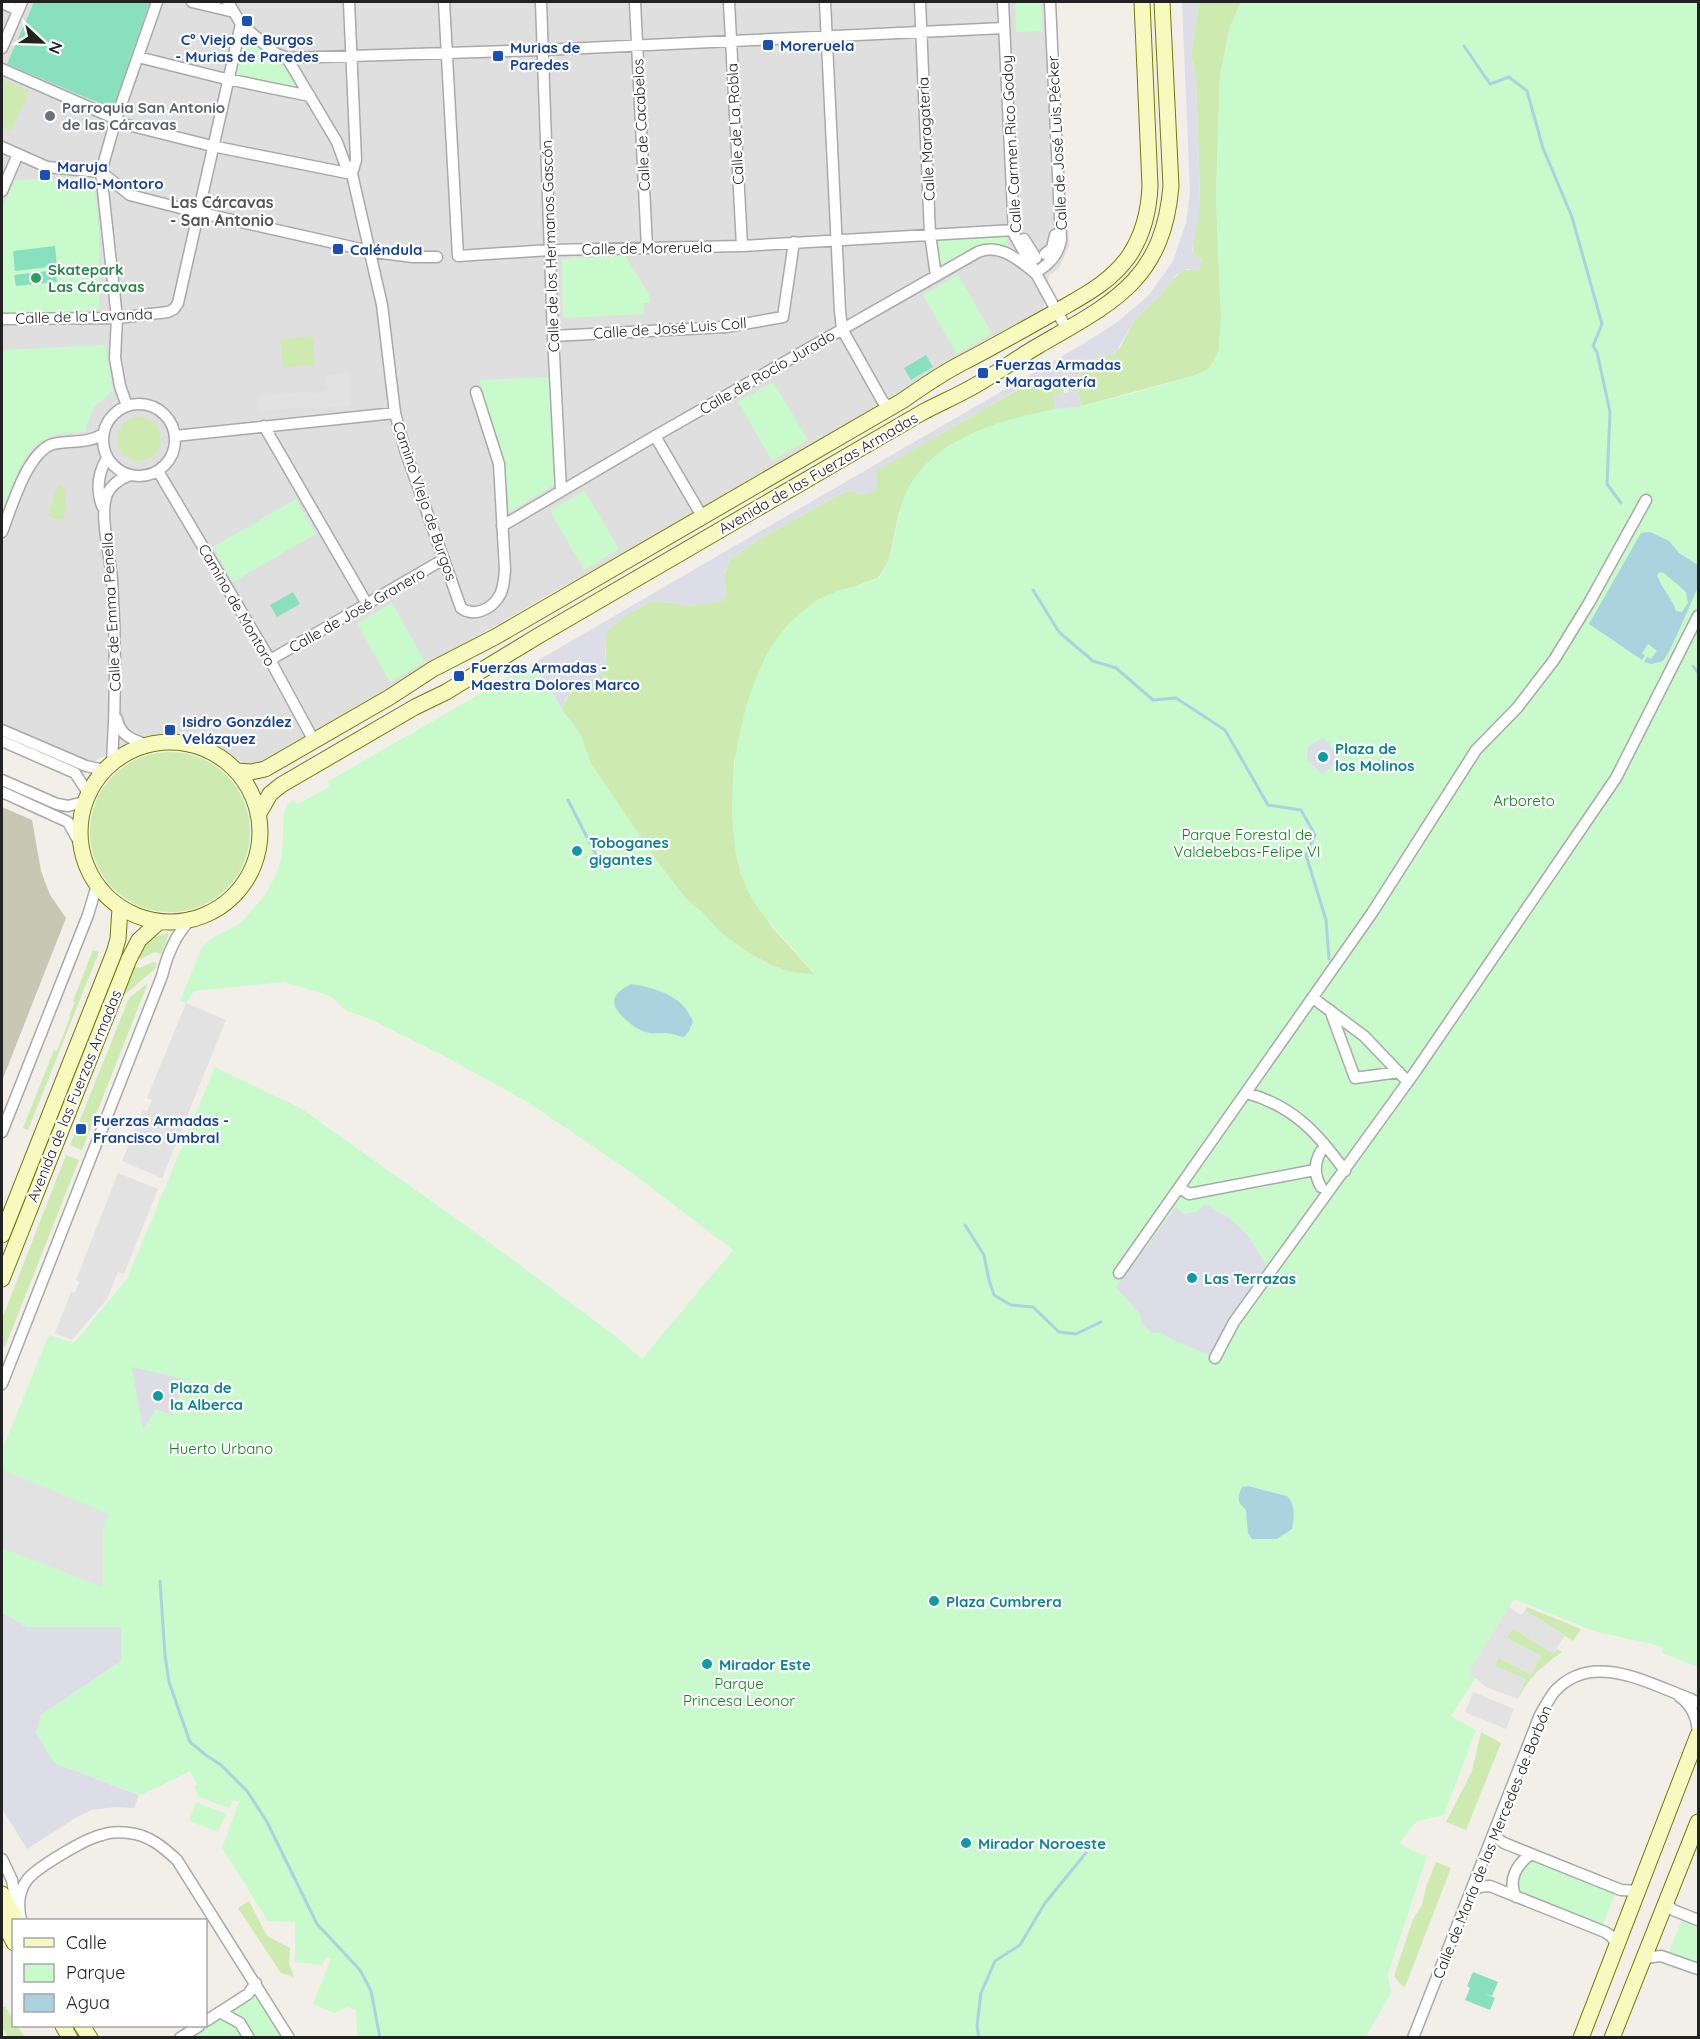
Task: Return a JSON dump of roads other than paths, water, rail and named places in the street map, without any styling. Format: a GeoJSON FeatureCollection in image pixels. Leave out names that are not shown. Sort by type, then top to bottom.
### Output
{"type":"FeatureCollection","features":[{"type":"Feature","properties":{"kind":"street"},"geometry":{"type":"LineString","coordinates":[[127,406],[120,386],[115,358],[117,318],[101,172],[116,119],[157,2]]}},
{"type":"Feature","properties":{"kind":"street"},"geometry":{"type":"LineString","coordinates":[[192,2],[231,7]]}},
{"type":"Feature","properties":{"kind":"street"},"geometry":{"type":"LineString","coordinates":[[444,2],[447,52]]}},
{"type":"Feature","properties":{"kind":"street","name":"Calle de los Hermanos Gascón"},"geometry":{"type":"LineString","coordinates":[[541,2],[561,490]]}},
{"type":"Feature","properties":{"kind":"street","name":"Calle de Cacabelos"},"geometry":{"type":"LineString","coordinates":[[635,2],[647,248]]}},
{"type":"Feature","properties":{"kind":"street","name":"Calle de La Robla"},"geometry":{"type":"LineString","coordinates":[[729,2],[742,246]]}},
{"type":"Feature","properties":{"kind":"street"},"geometry":{"type":"LineString","coordinates":[[825,2],[840,311],[843,329],[884,404],[891,407]]}},
{"type":"Feature","properties":{"kind":"street","name":"Calle Maragatería"},"geometry":{"type":"LineString","coordinates":[[920,2],[930,234],[936,276]]}},
{"type":"Feature","properties":{"kind":"street","name":"Calle Carmen Rico Godoy"},"geometry":{"type":"LineString","coordinates":[[1003,2],[1015,239],[1068,328]]}},
{"type":"Feature","properties":{"kind":"street","name":"Calle de José Luis Pécker"},"geometry":{"type":"LineString","coordinates":[[1035,273],[1053,260],[1058,253],[1061,240],[1050,2]]}},
{"type":"Feature","properties":{"kind":"street","name":"Avenida de las Fuerzas Armadas"},"geometry":{"type":"LineString","coordinates":[[237,771],[265,769],[390,697],[433,669],[495,637],[891,407],[941,375],[1097,287],[1113,273],[1134,247],[1146,217],[1150,186],[1142,2]]}},
{"type":"Feature","properties":{"kind":"street","name":"Avenida de las Fuerzas Armadas"},"geometry":{"type":"LineString","coordinates":[[258,815],[270,794],[281,784],[415,707],[446,692],[923,412],[977,384],[1006,364],[1115,299],[1135,281],[1152,257],[1166,222],[1171,186],[1162,2]]}},
{"type":"Feature","properties":{"kind":"street"},"geometry":{"type":"LineString","coordinates":[[2,3],[20,6],[2,48]]}},
{"type":"Feature","properties":{"kind":"street"},"geometry":{"type":"LineString","coordinates":[[2,69],[124,124],[212,146],[352,174],[357,160],[349,5]]}},
{"type":"Feature","properties":{"kind":"street","name":"Camino Viejo de Burgos"},"geometry":{"type":"LineString","coordinates":[[231,7],[241,24],[275,54],[287,58],[337,142],[345,164],[352,174],[387,335],[395,412],[405,450],[461,608],[467,613],[478,612],[490,607],[503,588],[505,570],[502,526]]}},
{"type":"Feature","properties":{"kind":"street"},"geometry":{"type":"LineString","coordinates":[[199,212],[241,24]]}},
{"type":"Feature","properties":{"kind":"street"},"geometry":{"type":"LineString","coordinates":[[287,58],[543,50],[1004,28]]}},
{"type":"Feature","properties":{"kind":"street","name":"Calle de Moreruela"},"geometry":{"type":"LineString","coordinates":[[447,52],[458,256],[550,250],[742,246],[1014,230]]}},
{"type":"Feature","properties":{"kind":"street"},"geometry":{"type":"LineString","coordinates":[[138,57],[310,96]]}},
{"type":"Feature","properties":{"kind":"street"},"geometry":{"type":"LineString","coordinates":[[2,147],[47,167],[101,172],[130,195],[370,250],[412,257],[437,257]]}},
{"type":"Feature","properties":{"kind":"street"},"geometry":{"type":"LineString","coordinates":[[2,191],[18,154]]}},
{"type":"Feature","properties":{"kind":"street","name":"Calle de la Lavanda"},"geometry":{"type":"LineString","coordinates":[[2,320],[117,318],[168,312],[174,309],[178,303],[199,212]]}},
{"type":"Feature","properties":{"kind":"street"},"geometry":{"type":"LineString","coordinates":[[1024,239],[1041,257],[1052,248],[1055,235]]}},
{"type":"Feature","properties":{"kind":"street","name":"Calle de José Luis Coll"},"geometry":{"type":"LineString","coordinates":[[553,336],[726,327],[783,317],[794,242]]}},
{"type":"Feature","properties":{"kind":"street","name":"Calle de Rocío Jurado"},"geometry":{"type":"LineString","coordinates":[[502,526],[978,252],[986,250],[1012,255],[1035,273]]}},
{"type":"Feature","properties":{"kind":"street"},"geometry":{"type":"LineString","coordinates":[[476,392],[499,464],[502,526]]}},
{"type":"Feature","properties":{"kind":"street"},"geometry":{"type":"LineString","coordinates":[[148,405],[166,417],[172,426],[175,436],[171,456],[158,471],[148,475],[128,476],[115,468],[104,450],[103,434],[109,420],[117,411],[127,406],[148,405]]}},
{"type":"Feature","properties":{"kind":"street"},"geometry":{"type":"LineString","coordinates":[[175,436],[395,412]]}},
{"type":"Feature","properties":{"kind":"street"},"geometry":{"type":"LineString","coordinates":[[264,426],[367,604]]}},
{"type":"Feature","properties":{"kind":"street"},"geometry":{"type":"LineString","coordinates":[[2,532],[31,463],[40,451],[51,445],[93,440],[103,434]]}},
{"type":"Feature","properties":{"kind":"street"},"geometry":{"type":"LineString","coordinates":[[655,436],[700,513],[699,518]]}},
{"type":"Feature","properties":{"kind":"street","name":"Calle de Emma Penella"},"geometry":{"type":"LineString","coordinates":[[107,458],[100,475],[98,488],[104,512],[112,579],[116,645],[116,713],[108,766]]}},
{"type":"Feature","properties":{"kind":"street","name":"Camino de Montoro"},"geometry":{"type":"LineString","coordinates":[[158,471],[270,660],[314,741]]}},
{"type":"Feature","properties":{"kind":"street","name":"Calle de Emma Penella"},"geometry":{"type":"LineString","coordinates":[[104,512],[108,490],[128,476]]}},
{"type":"Feature","properties":{"kind":"street"},"geometry":{"type":"LineString","coordinates":[[1119,1273],[1372,913],[1476,750],[1517,708],[1554,660],[1597,589],[1646,500]]}},
{"type":"Feature","properties":{"kind":"street","name":"Calle de José Granero"},"geometry":{"type":"LineString","coordinates":[[270,660],[444,559]]}},
{"type":"Feature","properties":{"kind":"street"},"geometry":{"type":"LineString","coordinates":[[1215,1358],[1234,1322],[1408,1082],[1616,778],[1698,616]]}},
{"type":"Feature","properties":{"kind":"street","name":"Calle de Emma Penella"},"geometry":{"type":"LineString","coordinates":[[116,713],[120,730],[126,736],[148,745]]}},
{"type":"Feature","properties":{"kind":"street"},"geometry":{"type":"LineString","coordinates":[[2,730],[86,766],[108,766]]}},
{"type":"Feature","properties":{"kind":"street"},"geometry":{"type":"LineString","coordinates":[[2,741],[75,773],[86,798]]}},
{"type":"Feature","properties":{"kind":"street"},"geometry":{"type":"LineString","coordinates":[[2,792],[68,822],[79,842],[84,863],[107,898],[131,914],[159,922],[189,921],[206,915],[222,906],[236,894],[254,864],[259,846],[260,828],[252,796],[237,771],[216,755],[190,744],[170,741],[148,745],[129,752],[108,766],[86,798],[80,821],[79,842]]}},
{"type":"Feature","properties":{"kind":"street"},"geometry":{"type":"LineString","coordinates":[[2,780],[57,804],[68,806],[86,798]]}},
{"type":"Feature","properties":{"kind":"street"},"geometry":{"type":"LineString","coordinates":[[2,1132],[88,915],[97,885]]}},
{"type":"Feature","properties":{"kind":"street","name":"Avenida de las Fuerzas Armadas"},"geometry":{"type":"LineString","coordinates":[[2,1236],[114,953],[118,939],[120,908]]}},
{"type":"Feature","properties":{"kind":"street"},"geometry":{"type":"LineString","coordinates":[[2,1384],[162,976],[165,961],[179,932],[189,921]]}},
{"type":"Feature","properties":{"kind":"street","name":"Avenida de las Fuerzas Armadas"},"geometry":{"type":"LineString","coordinates":[[2,1279],[129,959],[140,940],[159,922]]}},
{"type":"Feature","properties":{"kind":"street"},"geometry":{"type":"LineString","coordinates":[[1313,998],[1364,1036],[1408,1082]]}},
{"type":"Feature","properties":{"kind":"street"},"geometry":{"type":"LineString","coordinates":[[1330,1010],[1355,1078],[1399,1072]]}},
{"type":"Feature","properties":{"kind":"street"},"geometry":{"type":"LineString","coordinates":[[1246,1093],[1272,1102],[1304,1122],[1315,1131],[1345,1170]]}},
{"type":"Feature","properties":{"kind":"street"},"geometry":{"type":"LineString","coordinates":[[1321,1151],[1315,1170],[1322,1187]]}},
{"type":"Feature","properties":{"kind":"street"},"geometry":{"type":"LineString","coordinates":[[1180,1188],[1189,1194],[1315,1170]]}},
{"type":"Feature","properties":{"kind":"street","name":"Calle de María de las Mercedes de Borbón"},"geometry":{"type":"LineString","coordinates":[[1413,2037],[1472,1893],[1540,1715],[1551,1696],[1578,1674],[1602,1670],[1614,1672],[1698,1704]]}},
{"type":"Feature","properties":{"kind":"street"},"geometry":{"type":"LineString","coordinates":[[1581,2037],[1698,1736],[1691,1709],[1687,1702],[1678,1695]]}},
{"type":"Feature","properties":{"kind":"street"},"geometry":{"type":"LineString","coordinates":[[1612,2037],[1698,1822]]}},
{"type":"Feature","properties":{"kind":"street"},"geometry":{"type":"LineString","coordinates":[[19,1919],[20,1896],[31,1876],[91,1838],[103,1834],[131,1833],[157,1843],[177,1860],[289,2037]]}},
{"type":"Feature","properties":{"kind":"street"},"geometry":{"type":"LineString","coordinates":[[1494,1836],[1504,1843],[1621,1890],[1638,1891]]}},
{"type":"Feature","properties":{"kind":"street"},"geometry":{"type":"LineString","coordinates":[[1516,1897],[1512,1889],[1514,1873],[1524,1859],[1531,1854]]}},
{"type":"Feature","properties":{"kind":"street"},"geometry":{"type":"LineString","coordinates":[[2,1859],[12,1880],[19,1919]]}},
{"type":"Feature","properties":{"kind":"street"},"geometry":{"type":"LineString","coordinates":[[1472,1893],[1484,1886],[1516,1897],[1605,1932],[1617,1945]]}},
{"type":"Feature","properties":{"kind":"street"},"geometry":{"type":"LineString","coordinates":[[2,1894],[18,1919]]}},
{"type":"Feature","properties":{"kind":"street"},"geometry":{"type":"LineString","coordinates":[[1666,1903],[1673,1910],[1698,1920]]}},
{"type":"Feature","properties":{"kind":"street"},"geometry":{"type":"LineString","coordinates":[[2,1919],[12,1941]]}},
{"type":"Feature","properties":{"kind":"street"},"geometry":{"type":"LineString","coordinates":[[1645,1958],[1661,1956],[1698,1969]]}},
{"type":"Feature","properties":{"kind":"street"},"geometry":{"type":"LineString","coordinates":[[207,2020],[248,1994],[256,1983]]}},
{"type":"Feature","properties":{"kind":"street"},"geometry":{"type":"LineString","coordinates":[[220,2012],[240,2024],[249,2037]]}},
{"type":"Feature","properties":{"kind":"street"},"geometry":{"type":"LineString","coordinates":[[180,2037],[196,2027]]}},
{"type":"Feature","properties":{"kind":"water"},"geometry":{"type":"Polygon","coordinates":[[[1650,532],[1669,541],[1679,553],[1698,565],[1698,587],[1671,648],[1663,661],[1652,664],[1644,662],[1647,657],[1651,659],[1657,651],[1648,644],[1642,653],[1645,656],[1642,660],[1589,624],[1641,533],[1650,532]],[[1660,572],[1657,575],[1659,580],[1676,611],[1682,612],[1688,603],[1686,592],[1660,572]]]}},
{"type":"Feature","properties":{"kind":"water"},"geometry":{"type":"Polygon","coordinates":[[[631,984],[659,991],[683,1006],[693,1022],[684,1037],[646,1032],[638,1029],[620,1014],[614,1000],[619,992],[631,984]]]}},
{"type":"Feature","properties":{"kind":"water"},"geometry":{"type":"Polygon","coordinates":[[[1248,1486],[1287,1496],[1293,1507],[1292,1529],[1277,1539],[1252,1539],[1248,1533],[1246,1510],[1239,1500],[1242,1487],[1248,1486]]]}},
{"type":"Feature","properties":{"kind":"waterway"},"geometry":{"type":"LineString","coordinates":[[1464,46],[1490,84],[1509,77],[1527,91],[1543,148],[1572,217],[1602,324],[1593,346],[1597,352],[1610,412],[1607,484],[1621,503]]}},
{"type":"Feature","properties":{"kind":"waterway"},"geometry":{"type":"LineString","coordinates":[[1033,590],[1059,632],[1093,661],[1116,668],[1153,700],[1176,698],[1225,730],[1268,805],[1301,810],[1315,835],[1306,855],[1326,920],[1329,959]]}},
{"type":"Feature","properties":{"kind":"waterway"},"geometry":{"type":"LineString","coordinates":[[1693,666],[1698,673]]}},
{"type":"Feature","properties":{"kind":"waterway"},"geometry":{"type":"LineString","coordinates":[[568,800],[596,855]]}},
{"type":"Feature","properties":{"kind":"waterway"},"geometry":{"type":"LineString","coordinates":[[965,1225],[984,1255],[994,1295],[1011,1305],[1033,1307],[1059,1332],[1076,1334],[1101,1322]]}},
{"type":"Feature","properties":{"kind":"waterway"},"geometry":{"type":"LineString","coordinates":[[160,1581],[169,1682],[190,1742],[221,1765],[247,1791],[267,1822],[317,1924],[360,1970],[371,1991],[380,2038]]}},
{"type":"Feature","properties":{"kind":"waterway"},"geometry":{"type":"LineString","coordinates":[[979,2038],[977,2026],[981,1993],[995,1961],[1020,1945],[1045,1903],[1086,1853]]}},
{"type":"Feature","properties":{"kind":"place","name":"Cº Viejo de Burgos - Murias de Paredes"},"geometry":{"type":"Point","coordinates":[247,21]}},
{"type":"Feature","properties":{"kind":"place","name":"Moreruela"},"geometry":{"type":"Point","coordinates":[768,45]}},
{"type":"Feature","properties":{"kind":"place","name":"Murias de Paredes"},"geometry":{"type":"Point","coordinates":[498,56]}},
{"type":"Feature","properties":{"kind":"place","name":"Parroquia San Antonio de las Cárcavas"},"geometry":{"type":"Point","coordinates":[50,116]}},
{"type":"Feature","properties":{"kind":"place","name":"Maruja Mallo-Montoro"},"geometry":{"type":"Point","coordinates":[45,175]}},
{"type":"Feature","properties":{"kind":"place","name":"Caléndula"},"geometry":{"type":"Point","coordinates":[338,249]}},
{"type":"Feature","properties":{"kind":"place","name":"Skatepark Las Cárcavas"},"geometry":{"type":"Point","coordinates":[36,278]}},
{"type":"Feature","properties":{"kind":"place","name":"Fuerzas Armadas - Maragatería"},"geometry":{"type":"Point","coordinates":[983,373]}},
{"type":"Feature","properties":{"kind":"place","name":"Fuerzas Armadas - Maestra Dolores Marco"},"geometry":{"type":"Point","coordinates":[459,676]}},
{"type":"Feature","properties":{"kind":"place","name":"Isidro González Velázquez"},"geometry":{"type":"Point","coordinates":[170,730]}},
{"type":"Feature","properties":{"kind":"place","name":"Plaza de los Molinos"},"geometry":{"type":"Point","coordinates":[1323,757]}},
{"type":"Feature","properties":{"kind":"place","name":"Toboganes gigantes"},"geometry":{"type":"Point","coordinates":[577,851]}},
{"type":"Feature","properties":{"kind":"place","name":"Fuerzas Armadas - Francisco Umbral"},"geometry":{"type":"Point","coordinates":[81,1129]}},
{"type":"Feature","properties":{"kind":"place","name":"Las Terrazas"},"geometry":{"type":"Point","coordinates":[1192,1278]}},
{"type":"Feature","properties":{"kind":"place","name":"Plaza de la Alberca"},"geometry":{"type":"Point","coordinates":[158,1396]}},
{"type":"Feature","properties":{"kind":"place","name":"Plaza Cumbrera"},"geometry":{"type":"Point","coordinates":[934,1601]}},
{"type":"Feature","properties":{"kind":"place","name":"Mirador Este"},"geometry":{"type":"Point","coordinates":[707,1664]}},
{"type":"Feature","properties":{"kind":"place","name":"Mirador Noroeste"},"geometry":{"type":"Point","coordinates":[966,1843]}},
{"type":"Feature","properties":{"kind":"district","name":"Las Cárcavas - San Antonio"},"geometry":{"type":"Point","coordinates":[222,211]}},
{"type":"Feature","properties":{"kind":"park label","name":"Arboreto"},"geometry":{"type":"Point","coordinates":[1524,800]}},
{"type":"Feature","properties":{"kind":"park label","name":"Parque Forestal de Valdebebas-Felipe VI"},"geometry":{"type":"Point","coordinates":[1247,842]}},
{"type":"Feature","properties":{"kind":"park label","name":"Huerto Urbano"},"geometry":{"type":"Point","coordinates":[221,1448]}},
{"type":"Feature","properties":{"kind":"park label","name":"Parque Princesa Leonor"},"geometry":{"type":"Point","coordinates":[739,1692]}}]}
